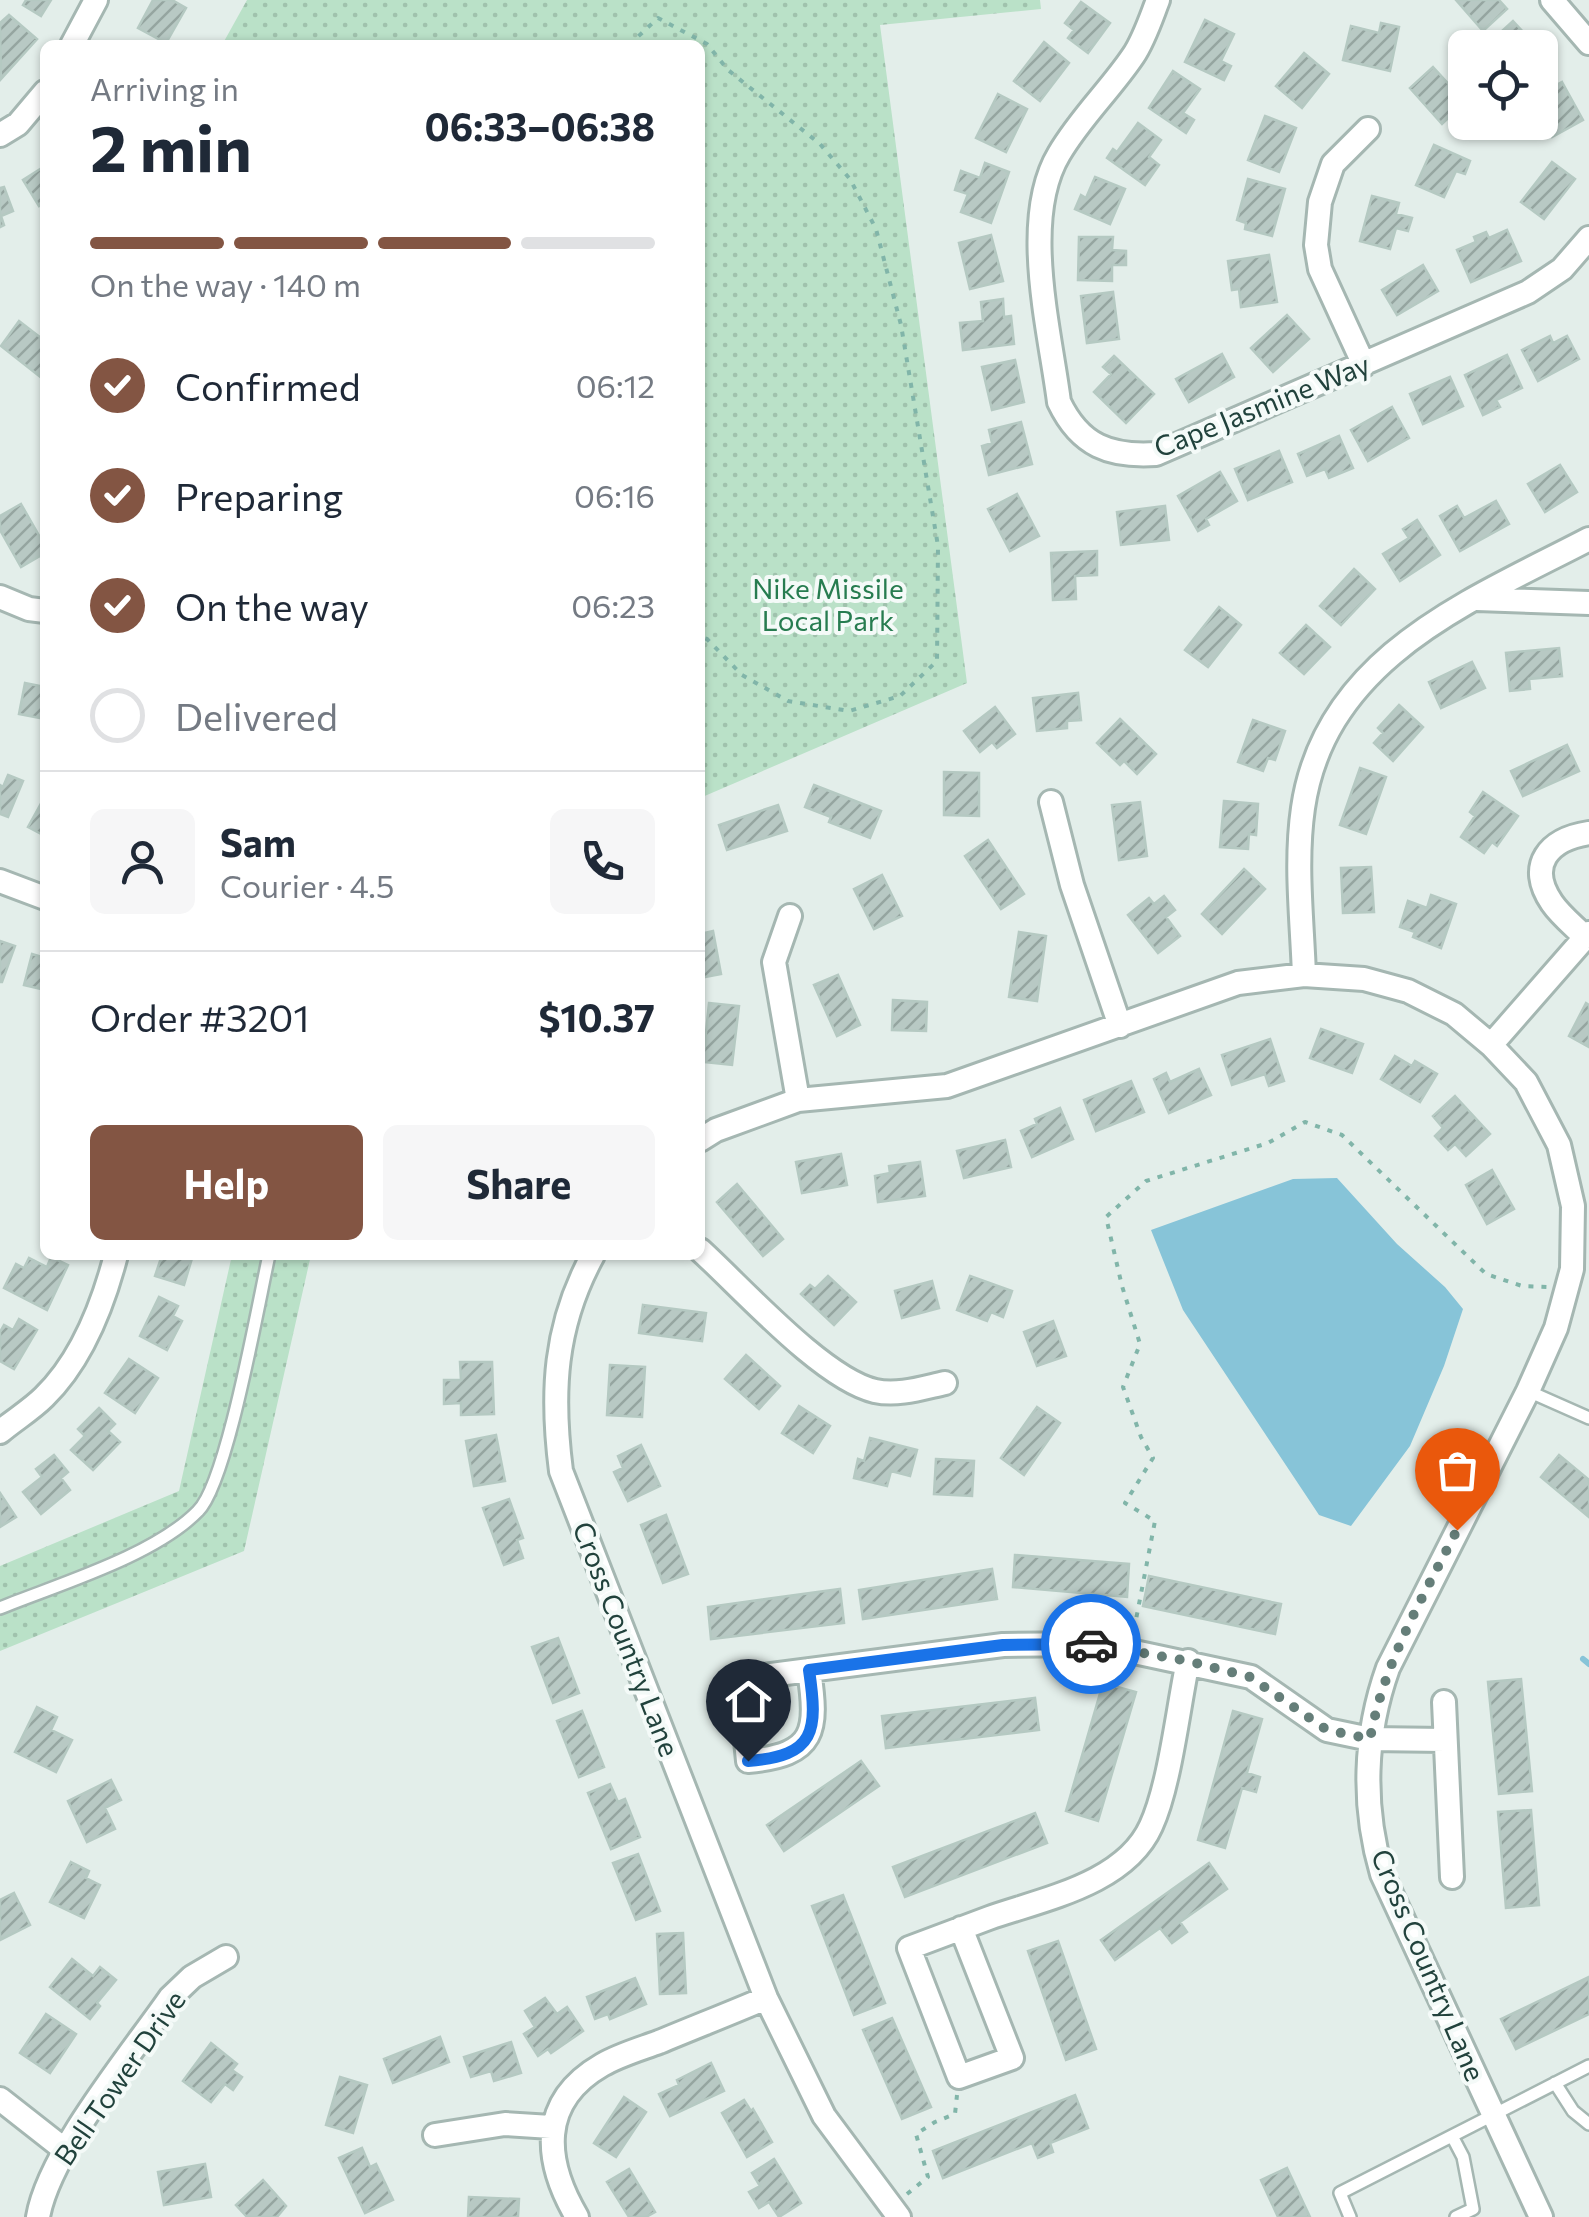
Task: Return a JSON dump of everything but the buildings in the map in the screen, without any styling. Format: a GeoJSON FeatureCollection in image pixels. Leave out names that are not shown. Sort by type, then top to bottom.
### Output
{"type":"FeatureCollection","features":[{"type":"Feature","properties":{"kind":"street"},"geometry":{"type":"LineString","coordinates":[[75,40],[96,0]]}},
{"type":"Feature","properties":{"kind":"street","name":"Cape Jasmine Way"},"geometry":{"type":"LineString","coordinates":[[1158,0],[1134,54],[1076,126],[1056,158],[1046,187],[1040,254],[1059,402],[1068,420],[1096,447],[1131,456],[1156,454],[1364,366],[1528,292],[1562,269],[1589,238]]}},
{"type":"Feature","properties":{"kind":"street"},"geometry":{"type":"LineString","coordinates":[[1552,0],[1589,42]]}},
{"type":"Feature","properties":{"kind":"street"},"geometry":{"type":"LineString","coordinates":[[0,135],[18,124],[40,98]]}},
{"type":"Feature","properties":{"kind":"street"},"geometry":{"type":"LineString","coordinates":[[1364,366],[1320,270],[1316,245],[1320,202],[1333,164],[1368,129]]}},
{"type":"Feature","properties":{"kind":"street"},"geometry":{"type":"LineString","coordinates":[[1304,975],[1299,852],[1304,807],[1310,776],[1338,716],[1358,685],[1408,638],[1589,538]]}},
{"type":"Feature","properties":{"kind":"street"},"geometry":{"type":"LineString","coordinates":[[0,596],[40,611]]}},
{"type":"Feature","properties":{"kind":"street"},"geometry":{"type":"LineString","coordinates":[[1474,599],[1589,603]]}},
{"type":"Feature","properties":{"kind":"street"},"geometry":{"type":"LineString","coordinates":[[1051,802],[1072,885],[1120,1026]]}},
{"type":"Feature","properties":{"kind":"street"},"geometry":{"type":"LineString","coordinates":[[1490,1045],[1587,935],[1553,906],[1543,887],[1541,868],[1548,850],[1567,837],[1589,833]]}},
{"type":"Feature","properties":{"kind":"street"},"geometry":{"type":"LineString","coordinates":[[0,881],[40,896]]}},
{"type":"Feature","properties":{"kind":"street"},"geometry":{"type":"LineString","coordinates":[[790,916],[774,962],[798,1100]]}},
{"type":"Feature","properties":{"kind":"street","name":"Cross Country Lane"},"geometry":{"type":"LineString","coordinates":[[705,1137],[798,1100],[946,1086],[1238,983],[1304,975],[1364,979],[1408,990],[1454,1014],[1526,1082],[1559,1145],[1573,1206],[1572,1268],[1556,1328],[1528,1391],[1388,1668],[1378,1696],[1367,1767],[1375,1850],[1382,1874],[1541,2217]]}},
{"type":"Feature","properties":{"kind":"street"},"geometry":{"type":"LineString","coordinates":[[705,1255],[821,1362],[856,1384],[895,1394],[944,1383]]}},
{"type":"Feature","properties":{"kind":"street"},"geometry":{"type":"LineString","coordinates":[[0,1432],[45,1396],[78,1352],[106,1295],[115,1260]]}},
{"type":"Feature","properties":{"kind":"street","name":"Cross Country Lane"},"geometry":{"type":"LineString","coordinates":[[590,1260],[558,1342],[554,1420],[561,1472],[766,1998],[824,2116],[895,2212]]}},
{"type":"Feature","properties":{"kind":"street"},"geometry":{"type":"LineString","coordinates":[[809,1670],[815,1710],[812,1732],[801,1748],[776,1759],[748,1761],[740,1679],[809,1670],[1003,1645],[1097,1644],[1188,1661],[1250,1677],[1327,1730],[1370,1739],[1446,1740]]}},
{"type":"Feature","properties":{"kind":"street"},"geometry":{"type":"LineString","coordinates":[[961,1928],[1012,2058],[959,2077],[910,1948],[961,1928],[1075,1888],[1106,1873],[1134,1852],[1150,1828],[1159,1802],[1188,1661]]}},
{"type":"Feature","properties":{"kind":"street","name":"Cross Country Lane"},"geometry":{"type":"LineString","coordinates":[[1444,1702],[1452,1877]]}},
{"type":"Feature","properties":{"kind":"street","name":"Bell Tower Drive"},"geometry":{"type":"LineString","coordinates":[[38,2217],[42,2197],[66,2150],[170,1998],[192,1977],[226,1957]]}},
{"type":"Feature","properties":{"kind":"street"},"geometry":{"type":"LineString","coordinates":[[577,2217],[563,2193],[553,2163],[551,2127],[570,2091],[601,2065],[766,1998]]}},
{"type":"Feature","properties":{"kind":"street"},"geometry":{"type":"LineString","coordinates":[[0,2098],[66,2150]]}},
{"type":"Feature","properties":{"kind":"street"},"geometry":{"type":"LineString","coordinates":[[436,2135],[505,2124],[551,2127]]}},
{"type":"Feature","properties":{"kind":"lane"},"geometry":{"type":"LineString","coordinates":[[0,1608],[139,1550],[176,1530],[202,1508],[221,1463],[268,1260]]}},
{"type":"Feature","properties":{"kind":"lane"},"geometry":{"type":"LineString","coordinates":[[1528,1391],[1588,1412]]}},
{"type":"Feature","properties":{"kind":"lane"},"geometry":{"type":"LineString","coordinates":[[1350,2217],[1340,2193],[1589,2066]]}},
{"type":"Feature","properties":{"kind":"lane"},"geometry":{"type":"LineString","coordinates":[[1555,2083],[1573,2111],[1589,2124]]}},
{"type":"Feature","properties":{"kind":"lane"},"geometry":{"type":"LineString","coordinates":[[1452,2136],[1463,2157],[1473,2209],[1456,2217]]}},
{"type":"Feature","properties":{"kind":"path"},"geometry":{"type":"LineString","coordinates":[[634,40],[658,18],[699,40]]}},
{"type":"Feature","properties":{"kind":"path"},"geometry":{"type":"LineString","coordinates":[[705,43],[728,70],[820,144],[850,179],[876,229],[901,325],[938,546],[937,661],[900,696],[849,710],[788,701],[742,675],[705,638]]}},
{"type":"Feature","properties":{"kind":"path"},"geometry":{"type":"LineString","coordinates":[[1131,1650],[1155,1521],[1126,1503],[1153,1458],[1123,1387],[1140,1344],[1106,1218],[1146,1182],[1268,1142],[1305,1122],[1342,1135],[1486,1274],[1522,1286],[1567,1288]]}},
{"type":"Feature","properties":{"kind":"path"},"geometry":{"type":"LineString","coordinates":[[895,2212],[928,2177],[916,2134],[955,2114],[959,2077]]}},
{"type":"Feature","properties":{"kind":"green space","name":"Nike Missile Local Park"},"geometry":{"type":"Polygon","coordinates":[[[247,0],[1040,0],[1041,9],[880,25],[967,683],[705,796],[705,40],[225,40],[247,0]]]}},
{"type":"Feature","properties":{"kind":"green space"},"geometry":{"type":"Polygon","coordinates":[[[231,1260],[310,1260],[244,1551],[0,1651],[0,1566],[179,1491],[231,1260]]]}},
{"type":"Feature","properties":{"kind":"water"},"geometry":{"type":"Polygon","coordinates":[[[1337,1178],[1463,1309],[1410,1446],[1351,1526],[1319,1515],[1183,1310],[1151,1230],[1293,1179],[1337,1178]]]}},
{"type":"Feature","properties":{"kind":"waterway"},"geometry":{"type":"LineString","coordinates":[[1583,1659],[1589,1664]]}},
{"type":"Feature","properties":{"kind":"way so far"},"geometry":{"type":"LineString","coordinates":[[1091,1644],[1188,1661],[1250,1677],[1327,1730],[1370,1739],[1388,1668],[1457,1530]]}},
{"type":"Feature","properties":{"kind":"route"},"geometry":{"type":"LineString","coordinates":[[748,1761],[776,1759],[801,1748],[812,1732],[815,1710],[809,1670],[1003,1645],[1091,1644]]}}]}
